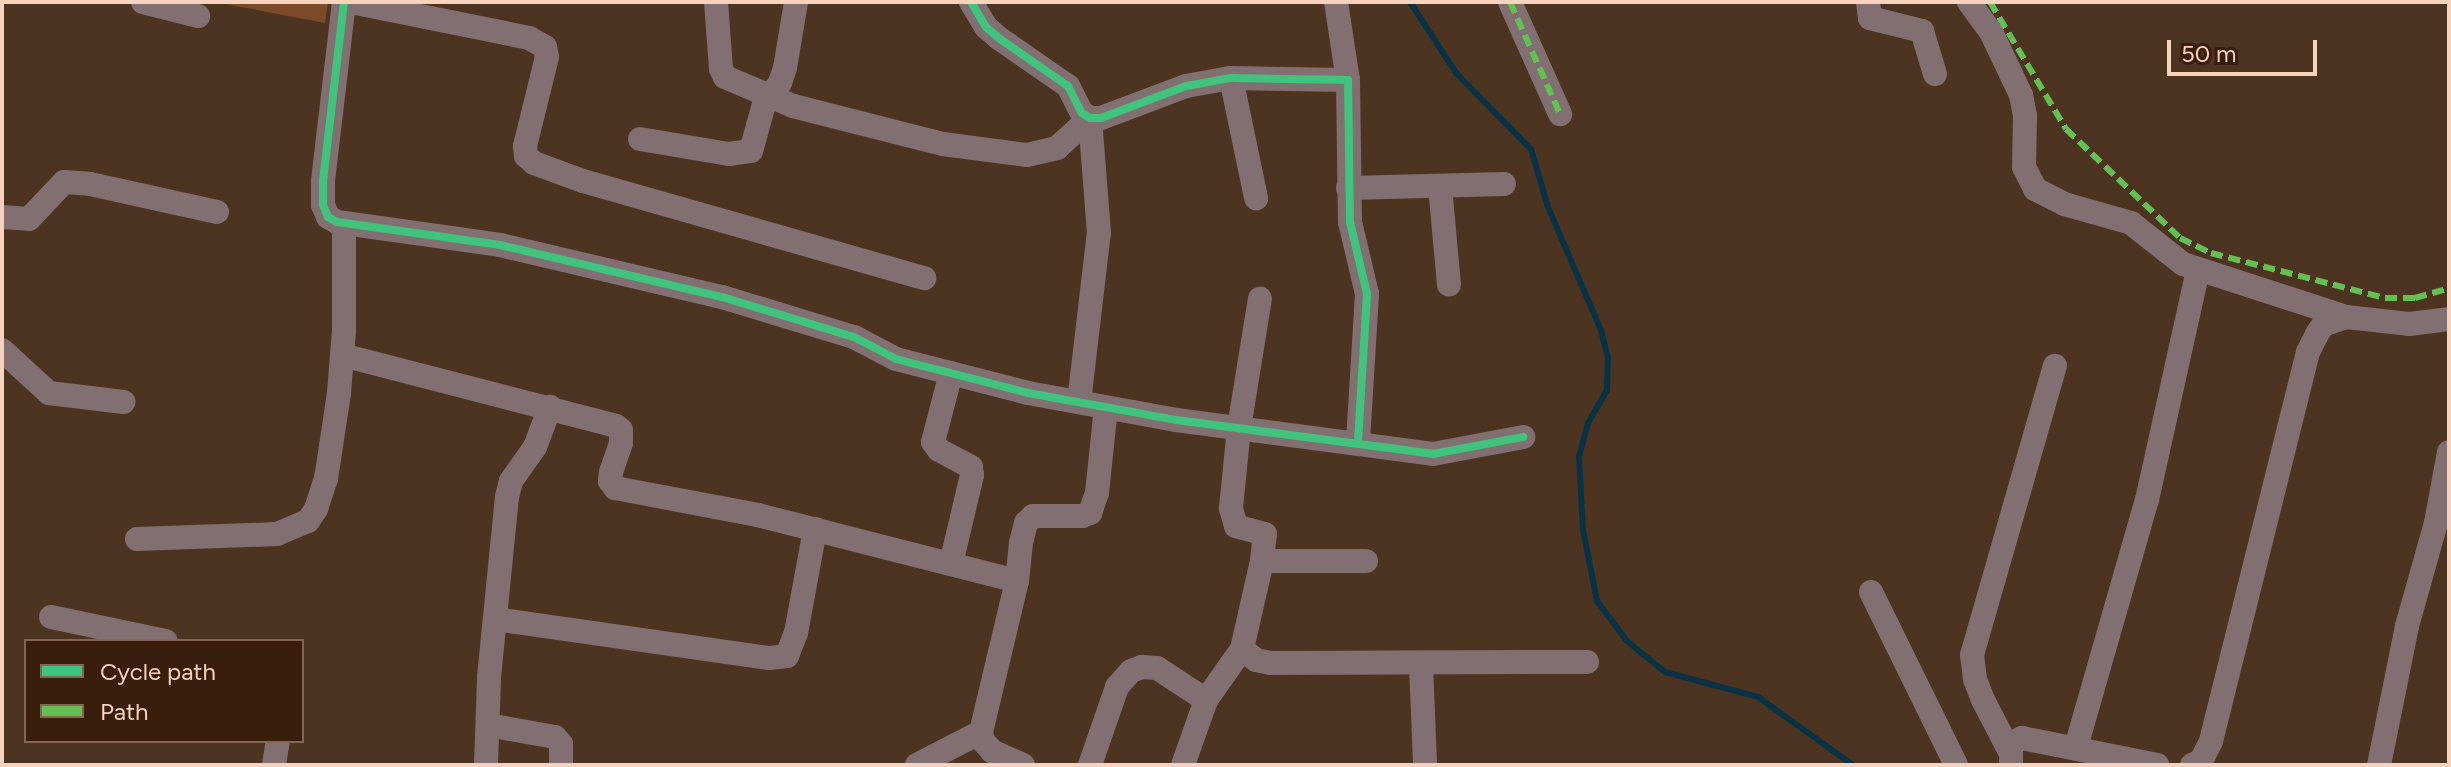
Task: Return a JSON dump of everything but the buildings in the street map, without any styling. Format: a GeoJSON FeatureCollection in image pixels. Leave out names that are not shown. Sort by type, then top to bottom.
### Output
{"type":"FeatureCollection","features":[{"type":"Feature","properties":{"kind":"street"},"geometry":{"type":"LineString","coordinates":[[143,2],[198,16]]}},
{"type":"Feature","properties":{"kind":"street"},"geometry":{"type":"LineString","coordinates":[[344,2],[323,205],[328,217],[344,223],[500,245],[722,297],[804,319],[854,337],[884,355],[1106,407],[1433,454],[1523,437]]}},
{"type":"Feature","properties":{"kind":"street"},"geometry":{"type":"LineString","coordinates":[[351,2],[529,38],[545,47],[547,57],[525,146],[526,156],[534,163],[583,181],[924,278]]}},
{"type":"Feature","properties":{"kind":"street"},"geometry":{"type":"LineString","coordinates":[[716,2],[721,69],[725,77],[793,106],[943,144],[1027,155],[1057,148],[1090,118]]}},
{"type":"Feature","properties":{"kind":"street"},"geometry":{"type":"LineString","coordinates":[[640,139],[744,155],[751,151],[764,104],[780,83],[785,68],[796,2]]}},
{"type":"Feature","properties":{"kind":"street"},"geometry":{"type":"LineString","coordinates":[[971,2],[986,27],[1068,86],[1082,113],[1090,118],[1101,118],[1186,86],[1231,78],[1348,80]]}},
{"type":"Feature","properties":{"kind":"street"},"geometry":{"type":"LineString","coordinates":[[1336,2],[1348,80],[1350,222],[1367,294],[1358,442]]}},
{"type":"Feature","properties":{"kind":"street"},"geometry":{"type":"LineString","coordinates":[[1510,2],[1560,114]]}},
{"type":"Feature","properties":{"kind":"street"},"geometry":{"type":"LineString","coordinates":[[1868,2],[1870,18],[1922,31],[1935,74]]}},
{"type":"Feature","properties":{"kind":"street"},"geometry":{"type":"LineString","coordinates":[[1969,2],[1992,34],[2021,95],[2025,116],[2024,167],[2029,183],[2044,195],[2064,204],[2131,223],[2172,258],[2198,270],[2346,317],[2409,324],[2449,319]]}},
{"type":"Feature","properties":{"kind":"street"},"geometry":{"type":"LineString","coordinates":[[1231,78],[1256,198]]}},
{"type":"Feature","properties":{"kind":"street"},"geometry":{"type":"LineString","coordinates":[[1079,402],[1099,233],[1090,118]]}},
{"type":"Feature","properties":{"kind":"street"},"geometry":{"type":"LineString","coordinates":[[2,217],[29,219],[64,182],[90,184],[217,212]]}},
{"type":"Feature","properties":{"kind":"street"},"geometry":{"type":"LineString","coordinates":[[1348,188],[1504,184]]}},
{"type":"Feature","properties":{"kind":"street"},"geometry":{"type":"LineString","coordinates":[[1440,186],[1449,285]]}},
{"type":"Feature","properties":{"kind":"street"},"geometry":{"type":"LineString","coordinates":[[137,539],[277,534],[308,521],[316,509],[326,479],[342,355],[344,223]]}},
{"type":"Feature","properties":{"kind":"street"},"geometry":{"type":"LineString","coordinates":[[2076,747],[2147,500],[2198,270]]}},
{"type":"Feature","properties":{"kind":"street"},"geometry":{"type":"LineString","coordinates":[[1183,765],[1206,700],[1242,649],[1262,561],[1265,534],[1240,528],[1232,520],[1239,428],[1260,299]]}},
{"type":"Feature","properties":{"kind":"street"},"geometry":{"type":"LineString","coordinates":[[2198,764],[2211,741],[2308,352],[2323,325],[2346,317]]}},
{"type":"Feature","properties":{"kind":"street"},"geometry":{"type":"LineString","coordinates":[[2,350],[49,393],[123,402]]}},
{"type":"Feature","properties":{"kind":"street"},"geometry":{"type":"LineString","coordinates":[[342,355],[599,419],[621,430],[621,443],[610,481],[615,488],[815,529],[1017,581]]}},
{"type":"Feature","properties":{"kind":"street"},"geometry":{"type":"LineString","coordinates":[[2010,757],[1975,679],[1972,655],[2055,366]]}},
{"type":"Feature","properties":{"kind":"street"},"geometry":{"type":"LineString","coordinates":[[951,373],[933,442],[939,450],[971,467],[972,475],[951,564]]}},
{"type":"Feature","properties":{"kind":"street"},"geometry":{"type":"LineString","coordinates":[[486,765],[495,619],[511,481],[535,447],[550,407]]}},
{"type":"Feature","properties":{"kind":"street"},"geometry":{"type":"LineString","coordinates":[[1023,765],[992,751],[983,741],[981,732],[1017,581],[1026,523],[1033,516],[1082,516],[1090,513],[1095,504],[1106,407]]}},
{"type":"Feature","properties":{"kind":"street"},"geometry":{"type":"LineString","coordinates":[[2379,765],[2407,626],[2436,523],[2449,452]]}},
{"type":"Feature","properties":{"kind":"street"},"geometry":{"type":"LineString","coordinates":[[495,619],[778,659],[787,656],[796,633],[815,529]]}},
{"type":"Feature","properties":{"kind":"street"},"geometry":{"type":"LineString","coordinates":[[1262,561],[1366,561]]}},
{"type":"Feature","properties":{"kind":"street"},"geometry":{"type":"LineString","coordinates":[[1871,592],[1956,765]]}},
{"type":"Feature","properties":{"kind":"street"},"geometry":{"type":"LineString","coordinates":[[51,617],[156,639]]}},
{"type":"Feature","properties":{"kind":"street"},"geometry":{"type":"LineString","coordinates":[[1242,649],[1256,660],[1271,663],[1587,662]]}},
{"type":"Feature","properties":{"kind":"street"},"geometry":{"type":"LineString","coordinates":[[1421,664],[1425,765]]}},
{"type":"Feature","properties":{"kind":"street"},"geometry":{"type":"LineString","coordinates":[[1090,765],[1117,687],[1131,671],[1142,667],[1157,668],[1206,700]]}},
{"type":"Feature","properties":{"kind":"street"},"geometry":{"type":"LineString","coordinates":[[488,725],[555,737],[561,744],[561,765]]}},
{"type":"Feature","properties":{"kind":"street"},"geometry":{"type":"LineString","coordinates":[[931,761],[981,732]]}},
{"type":"Feature","properties":{"kind":"street"},"geometry":{"type":"LineString","coordinates":[[2010,757],[2011,744],[2022,738],[2157,765]]}},
{"type":"Feature","properties":{"kind":"street"},"geometry":{"type":"LineString","coordinates":[[274,765],[278,743]]}},
{"type":"Feature","properties":{"kind":"shaded area"},"geometry":{"type":"Polygon","coordinates":[[[215,2],[328,2],[325,23],[215,2]]]}},
{"type":"Feature","properties":{"kind":"waterway"},"geometry":{"type":"LineString","coordinates":[[1410,2],[1457,74],[1531,149],[1548,207],[1601,330],[1608,358],[1607,390],[1588,423],[1579,457],[1583,530],[1597,601],[1627,641],[1665,672],[1758,697],[1853,765]]}},
{"type":"Feature","properties":{"kind":"marked path"},"geometry":{"type":"LineString","coordinates":[[1510,2],[1560,114]]}},
{"type":"Feature","properties":{"kind":"marked path"},"geometry":{"type":"LineString","coordinates":[[1990,2],[2066,129],[2180,238],[2211,253],[2385,298],[2415,298],[2449,288]]}},
{"type":"Feature","properties":{"kind":"cycle path"},"geometry":{"type":"LineString","coordinates":[[344,2],[323,182],[323,205],[328,217],[337,222],[500,245],[722,297],[854,337],[896,359],[1028,393],[1176,420],[1433,454],[1523,437]]}},
{"type":"Feature","properties":{"kind":"cycle path"},"geometry":{"type":"LineString","coordinates":[[971,2],[986,27],[1068,86],[1082,113],[1090,118],[1101,118],[1186,86],[1231,78],[1348,80],[1350,222],[1367,294],[1358,442]]}}]}
